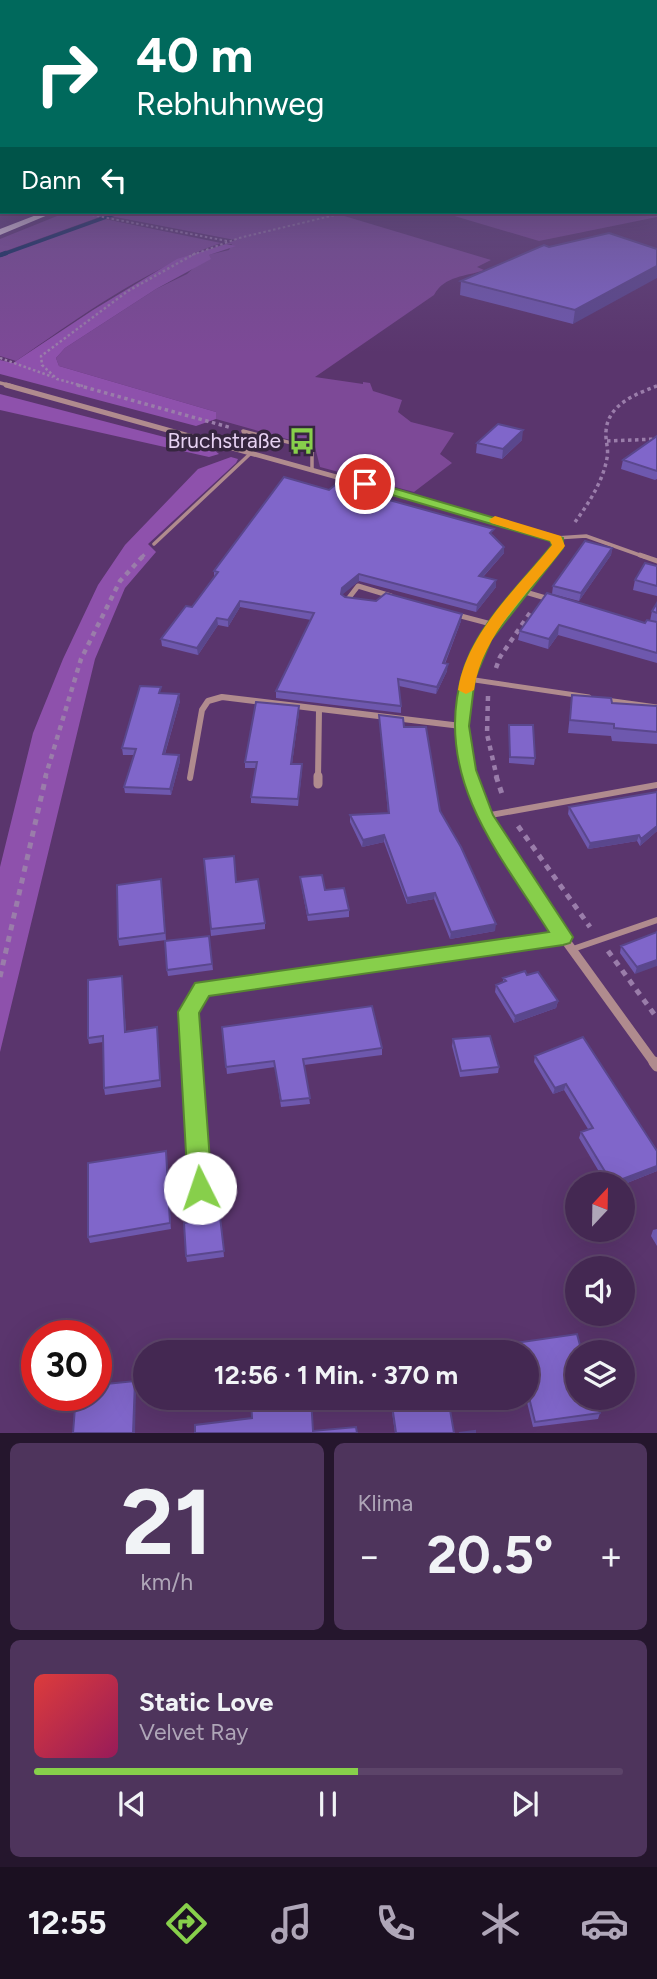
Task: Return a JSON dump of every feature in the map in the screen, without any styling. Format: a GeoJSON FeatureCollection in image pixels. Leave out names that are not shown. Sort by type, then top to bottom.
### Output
{"type":"FeatureCollection","features":[{"type":"Feature","properties":{"kind":"highway"},"geometry":{"type":"LineString","coordinates":[[0,232],[33,219]]}},
{"type":"Feature","properties":{"kind":"street"},"geometry":{"type":"LineString","coordinates":[[0,383],[556,538],[558,546],[484,639],[468,678],[461,726],[467,770],[485,816],[563,937],[657,1066]]}},
{"type":"Feature","properties":{"kind":"street"},"geometry":{"type":"LineString","coordinates":[[190,778],[202,710],[208,701],[222,697],[461,726]]}},
{"type":"Feature","properties":{"kind":"street"},"geometry":{"type":"LineString","coordinates":[[318,784],[319,710]]}},
{"type":"Feature","properties":{"kind":"street"},"geometry":{"type":"LineString","coordinates":[[200,1188],[188,1012],[202,989],[563,937]]}},
{"type":"Feature","properties":{"kind":"lane"},"geometry":{"type":"LineString","coordinates":[[154,544],[252,452],[243,431]]}},
{"type":"Feature","properties":{"kind":"lane"},"geometry":{"type":"LineString","coordinates":[[243,431],[312,448],[312,469]]}},
{"type":"Feature","properties":{"kind":"lane"},"geometry":{"type":"LineString","coordinates":[[556,538],[586,536],[657,561]]}},
{"type":"Feature","properties":{"kind":"lane"},"geometry":{"type":"LineString","coordinates":[[356,600],[346,598],[358,586],[397,597]]}},
{"type":"Feature","properties":{"kind":"lane"},"geometry":{"type":"LineString","coordinates":[[522,591],[554,600]]}},
{"type":"Feature","properties":{"kind":"lane"},"geometry":{"type":"LineString","coordinates":[[375,603],[384,594]]}},
{"type":"Feature","properties":{"kind":"lane"},"geometry":{"type":"LineString","coordinates":[[446,611],[495,625]]}},
{"type":"Feature","properties":{"kind":"lane"},"geometry":{"type":"LineString","coordinates":[[468,678],[657,708]]}},
{"type":"Feature","properties":{"kind":"lane"},"geometry":{"type":"LineString","coordinates":[[485,816],[657,785]]}},
{"type":"Feature","properties":{"kind":"lane"},"geometry":{"type":"LineString","coordinates":[[573,949],[657,920]]}},
{"type":"Feature","properties":{"kind":"path"},"geometry":{"type":"LineString","coordinates":[[111,219],[228,241]]}},
{"type":"Feature","properties":{"kind":"path"},"geometry":{"type":"LineString","coordinates":[[57,379],[43,365],[41,356],[148,279],[184,258],[228,241],[319,219]]}},
{"type":"Feature","properties":{"kind":"path"},"geometry":{"type":"LineString","coordinates":[[0,358],[57,379],[243,431]]}},
{"type":"Feature","properties":{"kind":"path"},"geometry":{"type":"LineString","coordinates":[[556,538],[575,522],[593,497],[607,455],[606,425],[614,409],[624,401],[657,386]]}},
{"type":"Feature","properties":{"kind":"path"},"geometry":{"type":"LineString","coordinates":[[607,441],[657,439]]}},
{"type":"Feature","properties":{"kind":"path"},"geometry":{"type":"LineString","coordinates":[[0,977],[37,806],[81,659],[120,581],[154,544]]}},
{"type":"Feature","properties":{"kind":"path"},"geometry":{"type":"LineString","coordinates":[[541,596],[500,657],[491,682],[484,716],[495,775],[508,811],[536,855],[657,1018]]}},
{"type":"Feature","properties":{"kind":"shaded area"},"geometry":{"type":"Polygon","coordinates":[[[50,219],[94,219],[0,253],[0,239],[50,219]]]}},
{"type":"Feature","properties":{"kind":"shaded area"},"geometry":{"type":"Polygon","coordinates":[[[98,219],[221,243],[141,279],[16,361],[0,356],[0,255],[98,219]]]}},
{"type":"Feature","properties":{"kind":"shaded area"},"geometry":{"type":"Polygon","coordinates":[[[125,219],[354,219],[491,260],[477,267],[484,270],[450,280],[434,295],[315,377],[370,383],[373,391],[402,400],[398,412],[411,422],[454,433],[440,454],[452,463],[414,492],[320,467],[315,447],[216,419],[216,412],[59,366],[56,358],[65,348],[156,289],[187,274],[208,255],[229,250],[232,244],[226,244],[235,240],[125,219]]]}},
{"type":"Feature","properties":{"kind":"shaded area"},"geometry":{"type":"Polygon","coordinates":[[[464,219],[648,219],[539,241],[464,219]]]}},
{"type":"Feature","properties":{"kind":"shaded area"},"geometry":{"type":"Polygon","coordinates":[[[226,244],[236,246],[209,255],[211,259],[156,289],[65,348],[56,358],[59,366],[216,412],[216,419],[196,426],[0,374],[0,360],[13,363],[177,259],[226,244]]]}},
{"type":"Feature","properties":{"kind":"shaded area"},"geometry":{"type":"Polygon","coordinates":[[[0,394],[214,450],[219,454],[209,457],[0,410],[0,394]]]}},
{"type":"Feature","properties":{"kind":"shaded area"},"geometry":{"type":"Polygon","coordinates":[[[231,457],[238,459],[236,463],[148,544],[156,552],[125,588],[95,659],[0,1052],[0,867],[33,733],[63,659],[98,585],[125,545],[198,469],[231,457]]]}},
{"type":"Feature","properties":{"kind":"building"},"geometry":{"type":"Polygon","coordinates":[[[609,233],[657,249],[657,266],[575,310],[461,281],[544,245],[549,247],[609,233]]]}},
{"type":"Feature","properties":{"kind":"building"},"geometry":{"type":"Polygon","coordinates":[[[498,424],[523,430],[503,449],[477,443],[498,424]]]}},
{"type":"Feature","properties":{"kind":"building"},"geometry":{"type":"Polygon","coordinates":[[[657,436],[657,471],[623,460],[657,436]]]}},
{"type":"Feature","properties":{"kind":"building"},"geometry":{"type":"Polygon","coordinates":[[[284,477],[329,490],[335,485],[494,529],[490,533],[504,547],[479,576],[496,580],[477,605],[359,574],[342,588],[341,594],[345,597],[376,601],[386,593],[462,614],[443,663],[448,664],[437,687],[398,679],[401,706],[276,691],[314,613],[240,601],[228,620],[217,618],[197,648],[161,639],[186,606],[192,607],[218,572],[214,571],[284,477]]]}},
{"type":"Feature","properties":{"kind":"building"},"geometry":{"type":"Polygon","coordinates":[[[585,541],[612,548],[581,593],[553,586],[585,541]]]}},
{"type":"Feature","properties":{"kind":"building"},"geometry":{"type":"Polygon","coordinates":[[[645,563],[657,566],[657,586],[635,580],[645,563]]]}},
{"type":"Feature","properties":{"kind":"building"},"geometry":{"type":"Polygon","coordinates":[[[547,593],[645,623],[647,620],[657,622],[657,653],[559,625],[549,639],[520,631],[547,593]]]}},
{"type":"Feature","properties":{"kind":"building"},"geometry":{"type":"Polygon","coordinates":[[[140,686],[161,687],[159,693],[179,694],[163,754],[179,755],[170,789],[124,787],[136,749],[122,748],[140,686]]]}},
{"type":"Feature","properties":{"kind":"building"},"geometry":{"type":"Polygon","coordinates":[[[572,695],[611,698],[612,703],[657,706],[657,732],[570,720],[572,695]]]}},
{"type":"Feature","properties":{"kind":"building"},"geometry":{"type":"Polygon","coordinates":[[[256,702],[299,706],[291,764],[302,764],[298,799],[251,797],[257,762],[245,762],[256,702]]]}},
{"type":"Feature","properties":{"kind":"building"},"geometry":{"type":"Polygon","coordinates":[[[379,715],[403,718],[404,727],[426,727],[440,811],[461,847],[496,924],[451,932],[435,893],[407,898],[384,835],[363,840],[350,815],[389,813],[379,715]]]}},
{"type":"Feature","properties":{"kind":"building"},"geometry":{"type":"Polygon","coordinates":[[[509,725],[533,725],[535,758],[510,757],[509,725]]]}},
{"type":"Feature","properties":{"kind":"building"},"geometry":{"type":"Polygon","coordinates":[[[657,792],[657,826],[641,839],[639,835],[590,843],[569,807],[657,792]]]}},
{"type":"Feature","properties":{"kind":"building"},"geometry":{"type":"Polygon","coordinates":[[[234,856],[236,882],[258,879],[265,923],[211,929],[204,859],[234,856]]]}},
{"type":"Feature","properties":{"kind":"building"},"geometry":{"type":"Polygon","coordinates":[[[322,875],[325,890],[344,888],[349,910],[308,915],[300,877],[322,875]]]}},
{"type":"Feature","properties":{"kind":"building"},"geometry":{"type":"Polygon","coordinates":[[[161,879],[165,933],[118,939],[117,885],[161,879]]]}},
{"type":"Feature","properties":{"kind":"building"},"geometry":{"type":"Polygon","coordinates":[[[657,932],[657,960],[637,967],[621,946],[657,932]]]}},
{"type":"Feature","properties":{"kind":"building"},"geometry":{"type":"Polygon","coordinates":[[[209,936],[212,964],[167,970],[165,941],[209,936]]]}},
{"type":"Feature","properties":{"kind":"building"},"geometry":{"type":"Polygon","coordinates":[[[525,971],[527,975],[538,972],[558,1001],[515,1016],[496,985],[506,981],[503,978],[525,971]]]}},
{"type":"Feature","properties":{"kind":"building"},"geometry":{"type":"Polygon","coordinates":[[[122,976],[125,1032],[157,1027],[160,1080],[104,1088],[103,1036],[88,1038],[88,980],[122,976]]]}},
{"type":"Feature","properties":{"kind":"building"},"geometry":{"type":"Polygon","coordinates":[[[372,1006],[382,1048],[303,1059],[310,1098],[281,1101],[274,1061],[226,1067],[222,1027],[372,1006]]]}},
{"type":"Feature","properties":{"kind":"building"},"geometry":{"type":"Polygon","coordinates":[[[490,1036],[499,1067],[461,1071],[453,1039],[490,1036]]]}},
{"type":"Feature","properties":{"kind":"building"},"geometry":{"type":"Polygon","coordinates":[[[583,1037],[657,1151],[657,1166],[635,1174],[635,1172],[605,1172],[581,1132],[593,1128],[566,1084],[555,1088],[535,1056],[583,1037]]]}},
{"type":"Feature","properties":{"kind":"building"},"geometry":{"type":"Polygon","coordinates":[[[166,1151],[170,1223],[88,1237],[88,1163],[166,1151]]]}},
{"type":"Feature","properties":{"kind":"building"},"geometry":{"type":"Polygon","coordinates":[[[220,1217],[224,1251],[186,1256],[184,1223],[220,1217]]]}},
{"type":"Feature","properties":{"kind":"building"},"geometry":{"type":"Polygon","coordinates":[[[577,1334],[579,1340],[565,1340],[565,1410],[599,1410],[600,1413],[535,1422],[532,1410],[539,1410],[539,1340],[536,1340],[577,1334]]]}},
{"type":"Feature","properties":{"kind":"building"},"geometry":{"type":"Polygon","coordinates":[[[133,1381],[133,1433],[73,1433],[75,1411],[112,1411],[112,1383],[133,1381]]]}},
{"type":"Feature","properties":{"kind":"building"},"geometry":{"type":"Polygon","coordinates":[[[252,1410],[312,1410],[313,1431],[356,1427],[357,1433],[195,1433],[195,1425],[252,1418],[252,1410]]]}},
{"type":"Feature","properties":{"kind":"building"},"geometry":{"type":"Polygon","coordinates":[[[393,1410],[450,1410],[454,1433],[396,1433],[393,1410]]]}},
{"type":"Feature","properties":{"kind":"waterway"},"geometry":{"type":"LineString","coordinates":[[1,255],[101,219]]}},
{"type":"Feature","properties":{"kind":"waterway"},"geometry":{"type":"LineString","coordinates":[[0,255],[6,253]]}},
{"type":"Feature","properties":{"kind":"slow traffic"},"geometry":{"type":"LineString","coordinates":[[466,690],[468,678],[484,639],[558,546],[556,538],[545,533],[495,520]]}},
{"type":"Feature","properties":{"kind":"place","name":"Bruchstraße"},"geometry":{"type":"Point","coordinates":[302,441]}},
{"type":"Feature","properties":{"kind":"route"},"geometry":{"type":"LineString","coordinates":[[200,1188],[188,1012],[202,989],[563,937],[485,816],[467,770],[461,726],[468,678],[484,639],[558,546],[556,538],[365,484]]}}]}
